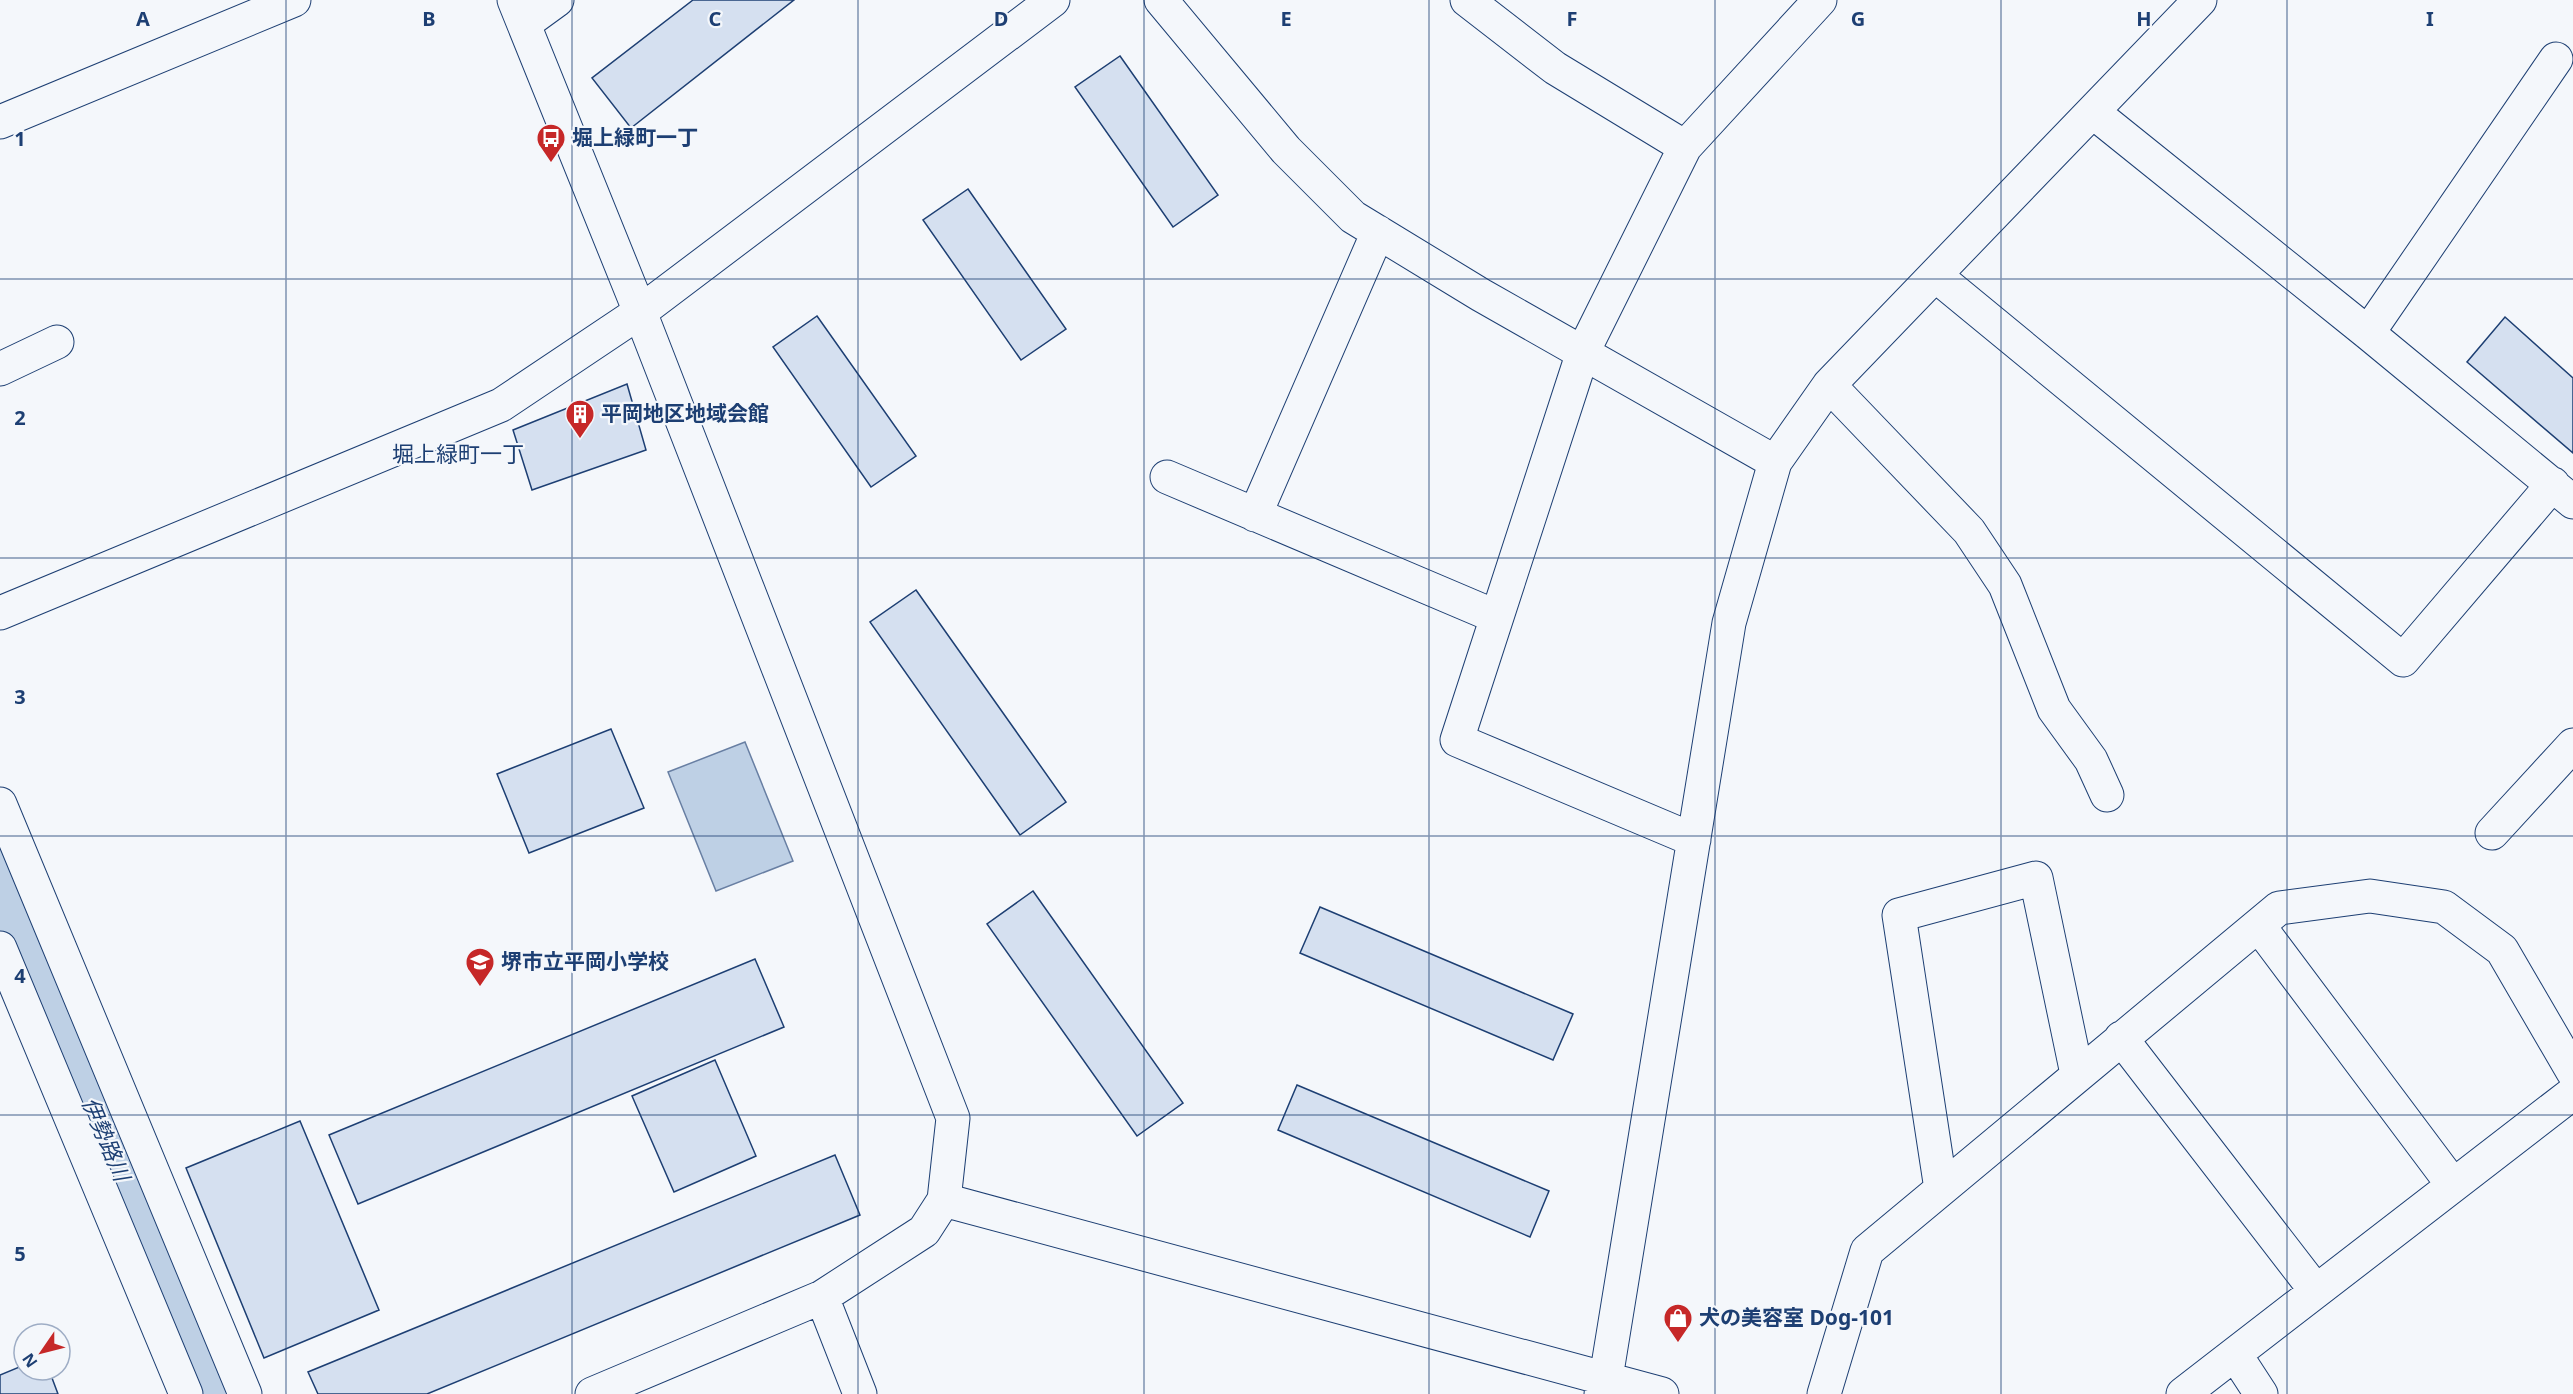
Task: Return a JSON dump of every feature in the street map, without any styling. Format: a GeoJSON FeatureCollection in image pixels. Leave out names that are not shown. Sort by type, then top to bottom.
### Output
{"type":"FeatureCollection","features":[{"type":"Feature","properties":{"kind":"street"},"geometry":{"type":"LineString","coordinates":[[0,122],[294,0]]}},
{"type":"Feature","properties":{"kind":"street"},"geometry":{"type":"LineString","coordinates":[[557,0],[519,12],[640,312],[953,1118],[944,1200],[924,1231],[822,1297],[592,1394]]}},
{"type":"Feature","properties":{"kind":"street"},"geometry":{"type":"LineString","coordinates":[[0,613],[501,405],[640,312],[1053,0]]}},
{"type":"Feature","properties":{"kind":"street"},"geometry":{"type":"LineString","coordinates":[[1161,0],[1286,150],[1353,217],[1482,295],[1775,462]]}},
{"type":"Feature","properties":{"kind":"street"},"geometry":{"type":"LineString","coordinates":[[1467,0],[1556,68],[1685,147]]}},
{"type":"Feature","properties":{"kind":"street"},"geometry":{"type":"LineString","coordinates":[[1694,840],[1457,740],[1583,352],[1685,147],[1820,0]]}},
{"type":"Feature","properties":{"kind":"street"},"geometry":{"type":"LineString","coordinates":[[1604,1386],[1729,623],[1775,462],[1829,384],[2200,0]]}},
{"type":"Feature","properties":{"kind":"street"},"geometry":{"type":"LineString","coordinates":[[2368,333],[2556,59]]}},
{"type":"Feature","properties":{"kind":"street"},"geometry":{"type":"LineString","coordinates":[[1935,275],[2403,660],[2563,493],[2093,112]]}},
{"type":"Feature","properties":{"kind":"street"},"geometry":{"type":"LineString","coordinates":[[1255,514],[1378,232]]}},
{"type":"Feature","properties":{"kind":"street"},"geometry":{"type":"LineString","coordinates":[[0,369],[57,342]]}},
{"type":"Feature","properties":{"kind":"street"},"geometry":{"type":"LineString","coordinates":[[1829,384],[1969,531],[2005,585],[2054,710],[2091,760],[2108,795]]}},
{"type":"Feature","properties":{"kind":"street"},"geometry":{"type":"LineString","coordinates":[[1167,477],[1497,617]]}},
{"type":"Feature","properties":{"kind":"street"},"geometry":{"type":"LineString","coordinates":[[2492,833],[2573,745]]}},
{"type":"Feature","properties":{"kind":"street"},"geometry":{"type":"LineString","coordinates":[[0,804],[245,1394]]}},
{"type":"Feature","properties":{"kind":"street"},"geometry":{"type":"LineString","coordinates":[[1941,1189],[1899,915],[2036,878],[2077,1074]]}},
{"type":"Feature","properties":{"kind":"street"},"geometry":{"type":"LineString","coordinates":[[1824,1394],[1867,1251],[2279,908],[2370,896],[2444,907],[2502,950],[2573,1072]]}},
{"type":"Feature","properties":{"kind":"street"},"geometry":{"type":"LineString","coordinates":[[2259,926],[2453,1185]]}},
{"type":"Feature","properties":{"kind":"street"},"geometry":{"type":"LineString","coordinates":[[0,948],[186,1394]]}},
{"type":"Feature","properties":{"kind":"street"},"geometry":{"type":"LineString","coordinates":[[2121,1038],[2316,1291]]}},
{"type":"Feature","properties":{"kind":"street"},"geometry":{"type":"LineString","coordinates":[[2183,1394],[2573,1093]]}},
{"type":"Feature","properties":{"kind":"street"},"geometry":{"type":"LineString","coordinates":[[944,1200],[1604,1386],[1662,1394]]}},
{"type":"Feature","properties":{"kind":"street"},"geometry":{"type":"LineString","coordinates":[[822,1297],[861,1394]]}},
{"type":"Feature","properties":{"kind":"street"},"geometry":{"type":"LineString","coordinates":[[2235,1354],[2261,1394]]}},
{"type":"Feature","properties":{"kind":"water"},"geometry":{"type":"Polygon","coordinates":[[[745,742],[793,861],[716,891],[668,772],[745,742]]]}},
{"type":"Feature","properties":{"kind":"building"},"geometry":{"type":"Polygon","coordinates":[[[693,0],[794,0],[631,128],[592,78],[693,0]]]}},
{"type":"Feature","properties":{"kind":"building"},"geometry":{"type":"Polygon","coordinates":[[[1120,56],[1218,195],[1173,227],[1075,87],[1120,56]]]}},
{"type":"Feature","properties":{"kind":"building"},"geometry":{"type":"Polygon","coordinates":[[[968,189],[1066,329],[1021,360],[923,220],[968,189]]]}},
{"type":"Feature","properties":{"kind":"building"},"geometry":{"type":"Polygon","coordinates":[[[817,316],[916,456],[871,487],[773,347],[817,316]]]}},
{"type":"Feature","properties":{"kind":"building"},"geometry":{"type":"Polygon","coordinates":[[[2505,317],[2573,378],[2573,453],[2467,362],[2505,317]]]}},
{"type":"Feature","properties":{"kind":"building","name":"平岡地区地域会館"},"geometry":{"type":"Polygon","coordinates":[[[627,384],[646,450],[532,490],[513,430],[627,384]]]}},
{"type":"Feature","properties":{"kind":"building"},"geometry":{"type":"Polygon","coordinates":[[[916,590],[1066,802],[1020,835],[870,622],[916,590]]]}},
{"type":"Feature","properties":{"kind":"building"},"geometry":{"type":"Polygon","coordinates":[[[611,729],[644,808],[529,853],[497,774],[611,729]]]}},
{"type":"Feature","properties":{"kind":"building"},"geometry":{"type":"Polygon","coordinates":[[[1033,891],[1183,1103],[1137,1136],[987,924],[1033,891]]]}},
{"type":"Feature","properties":{"kind":"building"},"geometry":{"type":"Polygon","coordinates":[[[1320,907],[1573,1014],[1553,1060],[1300,953],[1320,907]]]}},
{"type":"Feature","properties":{"kind":"building"},"geometry":{"type":"Polygon","coordinates":[[[755,959],[784,1027],[358,1204],[329,1135],[755,959]]]}},
{"type":"Feature","properties":{"kind":"building"},"geometry":{"type":"Polygon","coordinates":[[[715,1060],[756,1156],[674,1192],[632,1096],[715,1060]]]}},
{"type":"Feature","properties":{"kind":"building"},"geometry":{"type":"Polygon","coordinates":[[[1297,1085],[1549,1191],[1530,1237],[1278,1130],[1297,1085]]]}},
{"type":"Feature","properties":{"kind":"building"},"geometry":{"type":"Polygon","coordinates":[[[300,1121],[379,1310],[264,1358],[186,1168],[300,1121]]]}},
{"type":"Feature","properties":{"kind":"building"},"geometry":{"type":"Polygon","coordinates":[[[835,1155],[860,1215],[427,1394],[318,1394],[308,1372],[835,1155]]]}},
{"type":"Feature","properties":{"kind":"building"},"geometry":{"type":"Polygon","coordinates":[[[12,1370],[12,1382],[54,1382],[58,1394],[0,1394],[0,1375],[12,1370]]]}},
{"type":"Feature","properties":{"kind":"waterway","name":"伊勢路川"},"geometry":{"type":"LineString","coordinates":[[0,884],[125,1191],[213,1394]]}},
{"type":"Feature","properties":{"kind":"place","name":"堀上緑町一丁"},"geometry":{"type":"Point","coordinates":[551,164]}},
{"type":"Feature","properties":{"kind":"place","name":"平岡地区地域会館"},"geometry":{"type":"Point","coordinates":[580,440]}},
{"type":"Feature","properties":{"kind":"place","name":"堺市立平岡小学校"},"geometry":{"type":"Point","coordinates":[480,988]}},
{"type":"Feature","properties":{"kind":"place","name":"犬の美容室 Dog-101"},"geometry":{"type":"Point","coordinates":[1678,1344]}},
{"type":"Feature","properties":{"kind":"district","name":"堀上緑町一丁"},"geometry":{"type":"Point","coordinates":[458,454]}}]}
